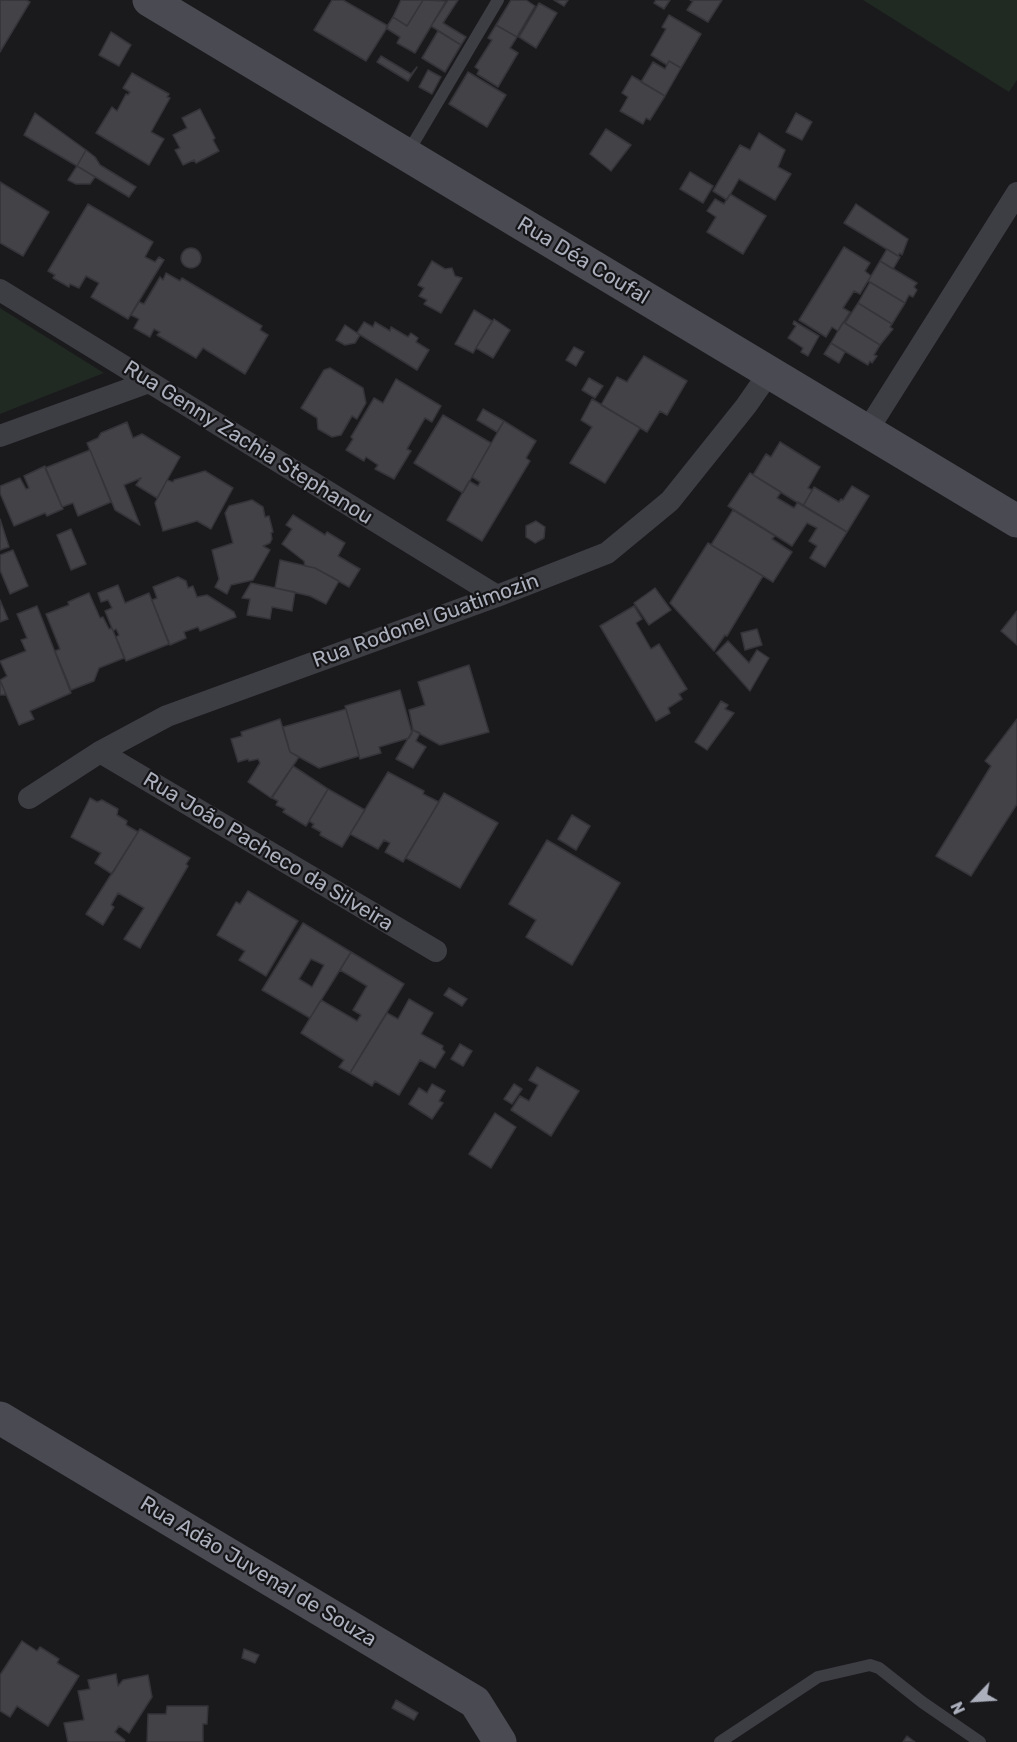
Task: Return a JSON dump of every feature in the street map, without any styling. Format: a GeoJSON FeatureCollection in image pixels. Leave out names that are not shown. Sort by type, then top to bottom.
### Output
{"type":"FeatureCollection","features":[{"type":"Feature","properties":{"kind":"main road","name":"Rua Déa Coufal"},"geometry":{"type":"LineString","coordinates":[[149,0],[1017,521]]}},
{"type":"Feature","properties":{"kind":"main road","name":"Rua Adão Juvenal de Souza"},"geometry":{"type":"LineString","coordinates":[[0,1418],[475,1702],[500,1742]]}},
{"type":"Feature","properties":{"kind":"street"},"geometry":{"type":"LineString","coordinates":[[867,431],[1017,193]]}},
{"type":"Feature","properties":{"kind":"street","name":"Rua Genny Zachia Stephanou"},"geometry":{"type":"LineString","coordinates":[[0,290],[497,596]]}},
{"type":"Feature","properties":{"kind":"street","name":"Rua Rodonel Guatimozin"},"geometry":{"type":"LineString","coordinates":[[29,798],[100,752],[167,716],[497,596],[607,553],[670,501],[746,406],[769,373]]}},
{"type":"Feature","properties":{"kind":"street"},"geometry":{"type":"LineString","coordinates":[[0,436],[149,382]]}},
{"type":"Feature","properties":{"kind":"street","name":"Rua João Pacheco da Silveira"},"geometry":{"type":"LineString","coordinates":[[100,752],[436,951]]}},
{"type":"Feature","properties":{"kind":"lane"},"geometry":{"type":"LineString","coordinates":[[407,155],[498,0]]}},
{"type":"Feature","properties":{"kind":"lane"},"geometry":{"type":"LineString","coordinates":[[720,1742],[818,1677],[870,1665],[879,1668],[922,1702],[980,1742]]}},
{"type":"Feature","properties":{"kind":"shaded area"},"geometry":{"type":"Polygon","coordinates":[[[863,0],[1017,0],[1017,80],[1009,92],[863,0]]]}},
{"type":"Feature","properties":{"kind":"shaded area"},"geometry":{"type":"Polygon","coordinates":[[[0,308],[104,373],[0,414],[0,308]]]}},
{"type":"Feature","properties":{"kind":"building"},"geometry":{"type":"Polygon","coordinates":[[[0,0],[30,2],[0,52],[0,0]]]}},
{"type":"Feature","properties":{"kind":"building"},"geometry":{"type":"Polygon","coordinates":[[[332,0],[343,0],[388,26],[366,61],[314,30],[332,0]]]}},
{"type":"Feature","properties":{"kind":"building"},"geometry":{"type":"Polygon","coordinates":[[[401,0],[423,0],[407,26],[393,17],[401,0]]]}},
{"type":"Feature","properties":{"kind":"building"},"geometry":{"type":"Polygon","coordinates":[[[423,0],[446,1],[415,53],[397,43],[400,37],[386,28],[393,17],[407,26],[423,0]]]}},
{"type":"Feature","properties":{"kind":"building"},"geometry":{"type":"Polygon","coordinates":[[[448,0],[458,0],[443,23],[466,37],[461,45],[431,26],[448,0]]]}},
{"type":"Feature","properties":{"kind":"building"},"geometry":{"type":"Polygon","coordinates":[[[511,0],[526,0],[535,6],[517,37],[496,25],[511,0]]]}},
{"type":"Feature","properties":{"kind":"building"},"geometry":{"type":"Polygon","coordinates":[[[554,0],[568,0],[564,6],[554,0]]]}},
{"type":"Feature","properties":{"kind":"building"},"geometry":{"type":"Polygon","coordinates":[[[656,0],[670,0],[664,9],[654,3],[656,0]]]}},
{"type":"Feature","properties":{"kind":"building"},"geometry":{"type":"Polygon","coordinates":[[[690,0],[722,0],[708,22],[687,10],[693,1],[690,0]]]}},
{"type":"Feature","properties":{"kind":"building"},"geometry":{"type":"Polygon","coordinates":[[[539,3],[557,13],[536,48],[519,37],[539,3]]]}},
{"type":"Feature","properties":{"kind":"building"},"geometry":{"type":"Polygon","coordinates":[[[669,15],[701,34],[681,68],[669,61],[667,65],[651,55],[666,29],[662,27],[669,15]]]}},
{"type":"Feature","properties":{"kind":"building"},"geometry":{"type":"Polygon","coordinates":[[[496,25],[517,37],[510,48],[518,53],[498,87],[477,74],[479,70],[475,67],[492,40],[488,38],[496,25]]]}},
{"type":"Feature","properties":{"kind":"building"},"geometry":{"type":"Polygon","coordinates":[[[438,31],[461,45],[445,72],[422,58],[438,31]]]}},
{"type":"Feature","properties":{"kind":"building"},"geometry":{"type":"Polygon","coordinates":[[[111,32],[131,45],[119,66],[99,55],[111,32]]]}},
{"type":"Feature","properties":{"kind":"building"},"geometry":{"type":"Polygon","coordinates":[[[381,56],[411,74],[417,67],[408,81],[377,62],[381,56]]]}},
{"type":"Feature","properties":{"kind":"building"},"geometry":{"type":"Polygon","coordinates":[[[669,61],[681,68],[665,96],[641,82],[653,62],[665,69],[669,61]]]}},
{"type":"Feature","properties":{"kind":"building"},"geometry":{"type":"Polygon","coordinates":[[[428,70],[441,77],[432,94],[419,87],[428,70]]]}},
{"type":"Feature","properties":{"kind":"building"},"geometry":{"type":"Polygon","coordinates":[[[468,72],[506,95],[487,127],[449,104],[468,72]]]}},
{"type":"Feature","properties":{"kind":"building"},"geometry":{"type":"Polygon","coordinates":[[[132,73],[169,94],[167,97],[170,98],[151,132],[164,139],[149,165],[96,133],[112,107],[117,111],[126,94],[130,92],[123,88],[132,73]]]}},
{"type":"Feature","properties":{"kind":"building"},"geometry":{"type":"Polygon","coordinates":[[[632,76],[665,96],[650,120],[646,118],[643,124],[620,111],[628,97],[622,93],[632,76]]]}},
{"type":"Feature","properties":{"kind":"building"},"geometry":{"type":"Polygon","coordinates":[[[200,109],[219,151],[196,163],[194,160],[183,165],[175,150],[180,148],[173,135],[187,128],[182,118],[200,109]]]}},
{"type":"Feature","properties":{"kind":"building"},"geometry":{"type":"Polygon","coordinates":[[[35,113],[86,150],[77,166],[24,135],[35,113]]]}},
{"type":"Feature","properties":{"kind":"building"},"geometry":{"type":"Polygon","coordinates":[[[796,113],[812,122],[802,140],[786,132],[796,113]]]}},
{"type":"Feature","properties":{"kind":"building"},"geometry":{"type":"Polygon","coordinates":[[[606,129],[631,145],[611,171],[590,154],[606,129]]]}},
{"type":"Feature","properties":{"kind":"building"},"geometry":{"type":"Polygon","coordinates":[[[759,133],[785,150],[778,167],[791,174],[775,200],[739,179],[727,200],[713,191],[740,145],[750,150],[759,133]]]}},
{"type":"Feature","properties":{"kind":"building"},"geometry":{"type":"Polygon","coordinates":[[[86,150],[95,157],[100,165],[136,187],[129,197],[77,166],[86,150]]]}},
{"type":"Feature","properties":{"kind":"building"},"geometry":{"type":"Polygon","coordinates":[[[77,166],[95,177],[90,184],[76,184],[68,180],[77,166]]]}},
{"type":"Feature","properties":{"kind":"building"},"geometry":{"type":"Polygon","coordinates":[[[690,172],[713,186],[703,203],[680,189],[690,172]]]}},
{"type":"Feature","properties":{"kind":"building"},"geometry":{"type":"Polygon","coordinates":[[[0,182],[49,212],[23,256],[0,243],[0,182]]]}},
{"type":"Feature","properties":{"kind":"building"},"geometry":{"type":"Polygon","coordinates":[[[730,194],[766,216],[743,254],[707,232],[716,217],[707,211],[715,199],[724,204],[730,194]]]}},
{"type":"Feature","properties":{"kind":"building"},"geometry":{"type":"Polygon","coordinates":[[[88,204],[153,242],[145,257],[155,262],[159,257],[164,260],[128,319],[91,297],[99,283],[86,276],[79,288],[70,284],[69,287],[53,278],[55,275],[48,271],[88,204]]]}},
{"type":"Feature","properties":{"kind":"building"},"geometry":{"type":"Polygon","coordinates":[[[856,204],[908,239],[902,255],[900,253],[898,256],[844,223],[856,204]]]}},
{"type":"Feature","properties":{"kind":"building"},"geometry":{"type":"Polygon","coordinates":[[[844,247],[870,263],[865,271],[871,276],[860,294],[854,291],[843,308],[850,312],[838,331],[832,327],[826,337],[799,320],[844,247]]]}},
{"type":"Feature","properties":{"kind":"building"},"geometry":{"type":"Polygon","coordinates":[[[191,248],[198,251],[201,258],[198,265],[191,268],[184,265],[181,258],[184,251],[191,248]]]}},
{"type":"Feature","properties":{"kind":"building"},"geometry":{"type":"Polygon","coordinates":[[[887,249],[900,257],[893,269],[880,261],[887,249]]]}},
{"type":"Feature","properties":{"kind":"building"},"geometry":{"type":"Polygon","coordinates":[[[432,261],[445,269],[452,268],[455,276],[462,278],[441,313],[424,304],[427,300],[419,296],[424,288],[418,285],[432,261]]]}},
{"type":"Feature","properties":{"kind":"building"},"geometry":{"type":"Polygon","coordinates":[[[880,261],[917,283],[914,287],[917,290],[913,297],[909,295],[905,303],[868,281],[880,261]]]}},
{"type":"Feature","properties":{"kind":"building"},"geometry":{"type":"Polygon","coordinates":[[[166,273],[180,281],[182,278],[262,326],[260,330],[268,335],[245,374],[203,348],[196,358],[157,335],[160,332],[154,329],[150,337],[134,328],[139,319],[131,315],[139,302],[144,304],[160,277],[163,280],[166,273]]]}},
{"type":"Feature","properties":{"kind":"building"},"geometry":{"type":"Polygon","coordinates":[[[870,282],[905,303],[892,324],[858,303],[870,282]]]}},
{"type":"Feature","properties":{"kind":"building"},"geometry":{"type":"Polygon","coordinates":[[[858,303],[892,324],[890,327],[893,329],[880,345],[845,323],[858,303]]]}},
{"type":"Feature","properties":{"kind":"building"},"geometry":{"type":"Polygon","coordinates":[[[474,310],[492,321],[473,353],[455,344],[474,310]]]}},
{"type":"Feature","properties":{"kind":"building"},"geometry":{"type":"Polygon","coordinates":[[[494,319],[510,330],[493,358],[476,348],[494,319]]]}},
{"type":"Feature","properties":{"kind":"building"},"geometry":{"type":"Polygon","coordinates":[[[794,321],[819,336],[808,356],[801,352],[803,348],[788,338],[796,326],[793,324],[794,321]]]}},
{"type":"Feature","properties":{"kind":"building"},"geometry":{"type":"Polygon","coordinates":[[[364,322],[373,327],[375,322],[390,331],[391,327],[408,337],[411,333],[418,338],[416,342],[429,350],[417,370],[357,333],[364,322]]]}},
{"type":"Feature","properties":{"kind":"building"},"geometry":{"type":"Polygon","coordinates":[[[843,322],[880,345],[872,363],[870,361],[868,365],[831,343],[843,322]]]}},
{"type":"Feature","properties":{"kind":"building"},"geometry":{"type":"Polygon","coordinates":[[[345,325],[360,335],[355,343],[345,345],[336,340],[345,325]]]}},
{"type":"Feature","properties":{"kind":"building"},"geometry":{"type":"Polygon","coordinates":[[[831,343],[845,352],[839,363],[824,354],[831,343]]]}},
{"type":"Feature","properties":{"kind":"building"},"geometry":{"type":"Polygon","coordinates":[[[574,347],[584,352],[576,366],[566,360],[574,347]]]}},
{"type":"Feature","properties":{"kind":"building"},"geometry":{"type":"Polygon","coordinates":[[[644,356],[687,381],[667,415],[660,411],[647,432],[601,405],[617,377],[627,382],[644,356]]]}},
{"type":"Feature","properties":{"kind":"building"},"geometry":{"type":"Polygon","coordinates":[[[330,368],[363,388],[366,403],[357,419],[352,416],[341,435],[332,437],[318,429],[317,418],[301,408],[324,370],[330,368]]]}},
{"type":"Feature","properties":{"kind":"building"},"geometry":{"type":"Polygon","coordinates":[[[589,378],[603,386],[595,398],[582,390],[589,378]]]}},
{"type":"Feature","properties":{"kind":"building"},"geometry":{"type":"Polygon","coordinates":[[[396,379],[441,406],[432,422],[425,418],[407,449],[411,451],[394,479],[375,469],[378,465],[366,457],[364,461],[346,450],[374,398],[383,403],[396,379]]]}},
{"type":"Feature","properties":{"kind":"building"},"geometry":{"type":"Polygon","coordinates":[[[592,399],[640,428],[605,483],[570,463],[592,427],[581,420],[592,399]]]}},
{"type":"Feature","properties":{"kind":"building"},"geometry":{"type":"Polygon","coordinates":[[[483,409],[504,421],[497,432],[477,420],[483,409]]]}},
{"type":"Feature","properties":{"kind":"building"},"geometry":{"type":"Polygon","coordinates":[[[443,415],[491,443],[463,493],[414,463],[443,415]]]}},
{"type":"Feature","properties":{"kind":"building"},"geometry":{"type":"Polygon","coordinates":[[[504,421],[536,441],[526,458],[530,461],[482,541],[447,520],[469,481],[478,486],[480,482],[472,477],[504,421]]]}},
{"type":"Feature","properties":{"kind":"building"},"geometry":{"type":"Polygon","coordinates":[[[127,422],[133,438],[142,434],[180,457],[157,498],[136,485],[141,478],[124,485],[140,525],[115,510],[87,443],[98,438],[101,433],[127,422]]]}},
{"type":"Feature","properties":{"kind":"building"},"geometry":{"type":"Polygon","coordinates":[[[780,442],[820,467],[808,488],[812,490],[803,506],[753,475],[766,454],[771,457],[780,442]]]}},
{"type":"Feature","properties":{"kind":"building"},"geometry":{"type":"Polygon","coordinates":[[[90,450],[111,502],[78,516],[73,503],[62,507],[45,468],[90,450]]]}},
{"type":"Feature","properties":{"kind":"building"},"geometry":{"type":"Polygon","coordinates":[[[45,466],[63,509],[47,516],[45,513],[14,526],[0,493],[0,486],[20,478],[26,489],[29,488],[24,476],[45,466]]]}},
{"type":"Feature","properties":{"kind":"building"},"geometry":{"type":"Polygon","coordinates":[[[205,471],[233,488],[211,529],[197,521],[163,531],[155,503],[167,480],[173,482],[205,471]]]}},
{"type":"Feature","properties":{"kind":"building"},"geometry":{"type":"Polygon","coordinates":[[[750,473],[781,492],[777,498],[794,508],[798,502],[847,532],[825,567],[810,558],[817,546],[809,541],[817,528],[807,523],[792,546],[728,506],[750,473]]]}},
{"type":"Feature","properties":{"kind":"building"},"geometry":{"type":"Polygon","coordinates":[[[852,486],[869,496],[847,532],[803,506],[814,487],[839,502],[843,500],[852,486]]]}},
{"type":"Feature","properties":{"kind":"building"},"geometry":{"type":"Polygon","coordinates":[[[252,500],[263,507],[265,517],[269,516],[273,532],[271,533],[272,539],[270,543],[263,546],[270,550],[253,580],[231,585],[227,594],[215,587],[219,579],[212,550],[233,543],[225,513],[229,506],[252,500]]]}},
{"type":"Feature","properties":{"kind":"building"},"geometry":{"type":"Polygon","coordinates":[[[733,510],[775,536],[772,539],[792,552],[773,582],[711,545],[733,510]]]}},
{"type":"Feature","properties":{"kind":"building"},"geometry":{"type":"Polygon","coordinates":[[[293,515],[325,535],[327,532],[345,543],[338,556],[360,569],[349,587],[315,568],[305,566],[304,561],[282,544],[292,529],[286,525],[293,515]]]}},
{"type":"Feature","properties":{"kind":"building"},"geometry":{"type":"Polygon","coordinates":[[[0,519],[9,547],[0,550],[0,519]]]}},
{"type":"Feature","properties":{"kind":"building"},"geometry":{"type":"Polygon","coordinates":[[[536,521],[545,527],[544,538],[535,543],[526,537],[526,526],[536,521]]]}},
{"type":"Feature","properties":{"kind":"building"},"geometry":{"type":"Polygon","coordinates":[[[71,529],[86,564],[71,570],[57,535],[71,529]]]}},
{"type":"Feature","properties":{"kind":"building"},"geometry":{"type":"Polygon","coordinates":[[[708,543],[763,576],[727,636],[725,635],[714,651],[670,603],[708,543]]]}},
{"type":"Feature","properties":{"kind":"building"},"geometry":{"type":"Polygon","coordinates":[[[13,550],[28,586],[10,594],[0,570],[0,555],[13,550]]]}},
{"type":"Feature","properties":{"kind":"building"},"geometry":{"type":"Polygon","coordinates":[[[280,560],[315,568],[339,581],[326,604],[310,596],[275,588],[280,560]]]}},
{"type":"Feature","properties":{"kind":"building"},"geometry":{"type":"Polygon","coordinates":[[[178,577],[186,581],[188,588],[193,586],[197,597],[207,595],[234,612],[236,617],[200,631],[198,627],[184,632],[186,638],[170,645],[152,600],[157,598],[153,587],[178,577]]]}},
{"type":"Feature","properties":{"kind":"building"},"geometry":{"type":"Polygon","coordinates":[[[251,583],[295,592],[292,611],[272,607],[270,619],[247,615],[250,599],[242,598],[251,583]]]}},
{"type":"Feature","properties":{"kind":"building"},"geometry":{"type":"Polygon","coordinates":[[[118,585],[125,603],[149,593],[169,644],[126,661],[116,637],[119,635],[116,629],[113,631],[105,611],[112,608],[108,600],[101,602],[98,593],[118,585]]]}},
{"type":"Feature","properties":{"kind":"building"},"geometry":{"type":"Polygon","coordinates":[[[655,588],[671,610],[649,625],[634,603],[655,588]]]}},
{"type":"Feature","properties":{"kind":"building"},"geometry":{"type":"Polygon","coordinates":[[[89,593],[100,618],[103,617],[109,629],[112,628],[124,658],[99,668],[94,681],[71,690],[55,651],[60,649],[46,614],[69,605],[68,602],[89,593]]]}},
{"type":"Feature","properties":{"kind":"building"},"geometry":{"type":"Polygon","coordinates":[[[0,600],[8,619],[0,622],[0,600]]]}},
{"type":"Feature","properties":{"kind":"building"},"geometry":{"type":"Polygon","coordinates":[[[37,606],[71,693],[30,711],[34,719],[19,725],[0,680],[7,676],[0,661],[26,651],[21,640],[27,638],[17,614],[37,606]]]}},
{"type":"Feature","properties":{"kind":"building"},"geometry":{"type":"Polygon","coordinates":[[[634,606],[642,619],[636,623],[651,649],[659,644],[687,689],[679,694],[682,699],[668,708],[670,713],[656,721],[600,626],[634,606]]]}},
{"type":"Feature","properties":{"kind":"building"},"geometry":{"type":"Polygon","coordinates":[[[1017,611],[1017,645],[1001,631],[1017,611]]]}},
{"type":"Feature","properties":{"kind":"building"},"geometry":{"type":"Polygon","coordinates":[[[757,629],[762,645],[745,650],[741,633],[757,629]]]}},
{"type":"Feature","properties":{"kind":"building"},"geometry":{"type":"Polygon","coordinates":[[[728,641],[749,663],[757,650],[769,658],[750,691],[716,653],[728,641]]]}},
{"type":"Feature","properties":{"kind":"building"},"geometry":{"type":"Polygon","coordinates":[[[469,665],[489,732],[440,745],[413,730],[409,710],[425,705],[418,682],[469,665]]]}},
{"type":"Feature","properties":{"kind":"building"},"geometry":{"type":"Polygon","coordinates":[[[0,680],[5,692],[5,695],[0,695],[0,680]]]}},
{"type":"Feature","properties":{"kind":"building"},"geometry":{"type":"Polygon","coordinates":[[[400,690],[412,733],[409,738],[379,747],[381,753],[360,759],[345,706],[400,690]]]}},
{"type":"Feature","properties":{"kind":"building"},"geometry":{"type":"Polygon","coordinates":[[[721,701],[728,705],[725,709],[734,713],[707,750],[695,742],[721,701]]]}},
{"type":"Feature","properties":{"kind":"building"},"geometry":{"type":"Polygon","coordinates":[[[346,709],[359,756],[319,768],[290,752],[283,727],[346,709]]]}},
{"type":"Feature","properties":{"kind":"building"},"geometry":{"type":"Polygon","coordinates":[[[280,719],[290,752],[299,757],[271,798],[248,782],[260,763],[258,759],[238,762],[231,739],[242,736],[241,732],[280,719]]]}},
{"type":"Feature","properties":{"kind":"building"},"geometry":{"type":"Polygon","coordinates":[[[1017,719],[1017,804],[971,876],[936,856],[991,766],[985,761],[1017,719]]]}},
{"type":"Feature","properties":{"kind":"building"},"geometry":{"type":"Polygon","coordinates":[[[413,730],[420,733],[416,741],[426,747],[413,768],[396,759],[413,730]]]}},
{"type":"Feature","properties":{"kind":"building"},"geometry":{"type":"Polygon","coordinates":[[[293,766],[328,789],[306,826],[283,812],[285,809],[276,805],[278,801],[272,798],[293,766]]]}},
{"type":"Feature","properties":{"kind":"building"},"geometry":{"type":"Polygon","coordinates":[[[388,772],[424,791],[423,794],[439,802],[403,862],[385,852],[390,843],[384,840],[378,849],[350,834],[388,772]]]}},
{"type":"Feature","properties":{"kind":"building"},"geometry":{"type":"Polygon","coordinates":[[[328,789],[365,810],[342,847],[320,835],[321,832],[312,827],[314,824],[309,821],[328,789]]]}},
{"type":"Feature","properties":{"kind":"building"},"geometry":{"type":"Polygon","coordinates":[[[444,793],[498,823],[460,888],[406,858],[444,793]]]}},
{"type":"Feature","properties":{"kind":"building"},"geometry":{"type":"Polygon","coordinates":[[[90,798],[97,802],[102,800],[118,809],[117,815],[127,821],[126,825],[138,832],[112,874],[95,863],[101,853],[71,837],[90,798]]]}},
{"type":"Feature","properties":{"kind":"building"},"geometry":{"type":"Polygon","coordinates":[[[572,815],[590,826],[576,850],[558,839],[572,815]]]}},
{"type":"Feature","properties":{"kind":"building"},"geometry":{"type":"Polygon","coordinates":[[[140,829],[190,858],[186,864],[188,866],[140,948],[124,939],[144,908],[118,893],[111,905],[114,907],[103,925],[86,914],[140,829]]]}},
{"type":"Feature","properties":{"kind":"building"},"geometry":{"type":"Polygon","coordinates":[[[547,840],[620,883],[572,965],[526,937],[536,920],[509,904],[547,840]]]}},
{"type":"Feature","properties":{"kind":"building"},"geometry":{"type":"Polygon","coordinates":[[[248,891],[298,921],[266,976],[239,960],[245,951],[217,935],[236,902],[240,904],[248,891]]]}},
{"type":"Feature","properties":{"kind":"building"},"geometry":{"type":"Polygon","coordinates":[[[303,923],[351,952],[310,1018],[262,990],[303,923]],[[311,959],[299,979],[312,987],[324,965],[311,959]]]}},
{"type":"Feature","properties":{"kind":"building"},"geometry":{"type":"Polygon","coordinates":[[[351,952],[404,984],[350,1073],[339,1067],[344,1060],[301,1033],[321,1000],[357,1021],[361,1015],[353,1010],[367,986],[340,970],[351,952]]]}},
{"type":"Feature","properties":{"kind":"building"},"geometry":{"type":"Polygon","coordinates":[[[449,988],[467,999],[462,1006],[444,995],[449,988]]]}},
{"type":"Feature","properties":{"kind":"building"},"geometry":{"type":"Polygon","coordinates":[[[409,999],[433,1013],[421,1034],[443,1046],[442,1049],[445,1052],[435,1068],[420,1060],[399,1095],[375,1081],[372,1086],[350,1073],[387,1013],[398,1019],[409,999]]]}},
{"type":"Feature","properties":{"kind":"building"},"geometry":{"type":"Polygon","coordinates":[[[460,1044],[472,1051],[463,1066],[451,1059],[460,1044]]]}},
{"type":"Feature","properties":{"kind":"building"},"geometry":{"type":"Polygon","coordinates":[[[537,1067],[579,1091],[551,1136],[511,1110],[520,1096],[529,1101],[538,1085],[529,1080],[537,1067]]]}},
{"type":"Feature","properties":{"kind":"building"},"geometry":{"type":"Polygon","coordinates":[[[432,1084],[445,1091],[439,1101],[443,1103],[432,1119],[409,1104],[419,1088],[427,1093],[432,1084]]]}},
{"type":"Feature","properties":{"kind":"building"},"geometry":{"type":"Polygon","coordinates":[[[514,1084],[522,1089],[512,1104],[504,1099],[514,1084]]]}},
{"type":"Feature","properties":{"kind":"building"},"geometry":{"type":"Polygon","coordinates":[[[495,1113],[516,1127],[491,1168],[469,1154],[495,1113]]]}},
{"type":"Feature","properties":{"kind":"building"},"geometry":{"type":"Polygon","coordinates":[[[22,1641],[37,1651],[40,1647],[59,1659],[57,1663],[79,1676],[48,1726],[17,1706],[10,1717],[0,1711],[0,1675],[22,1641]]]}},
{"type":"Feature","properties":{"kind":"building"},"geometry":{"type":"Polygon","coordinates":[[[244,1649],[259,1655],[255,1663],[242,1658],[244,1649]]]}},
{"type":"Feature","properties":{"kind":"building"},"geometry":{"type":"Polygon","coordinates":[[[116,1674],[118,1686],[123,1680],[148,1675],[152,1697],[129,1733],[119,1726],[115,1732],[125,1740],[124,1742],[68,1742],[64,1723],[84,1720],[78,1691],[90,1689],[88,1680],[116,1674]]]}},
{"type":"Feature","properties":{"kind":"building"},"geometry":{"type":"Polygon","coordinates":[[[396,1700],[418,1713],[414,1720],[392,1708],[396,1700]]]}},
{"type":"Feature","properties":{"kind":"building"},"geometry":{"type":"Polygon","coordinates":[[[167,1706],[208,1706],[207,1724],[203,1724],[203,1742],[147,1742],[148,1714],[166,1714],[167,1706]]]}},
{"type":"Feature","properties":{"kind":"building"},"geometry":{"type":"Polygon","coordinates":[[[907,1736],[915,1742],[903,1742],[907,1736]]]}}]}
